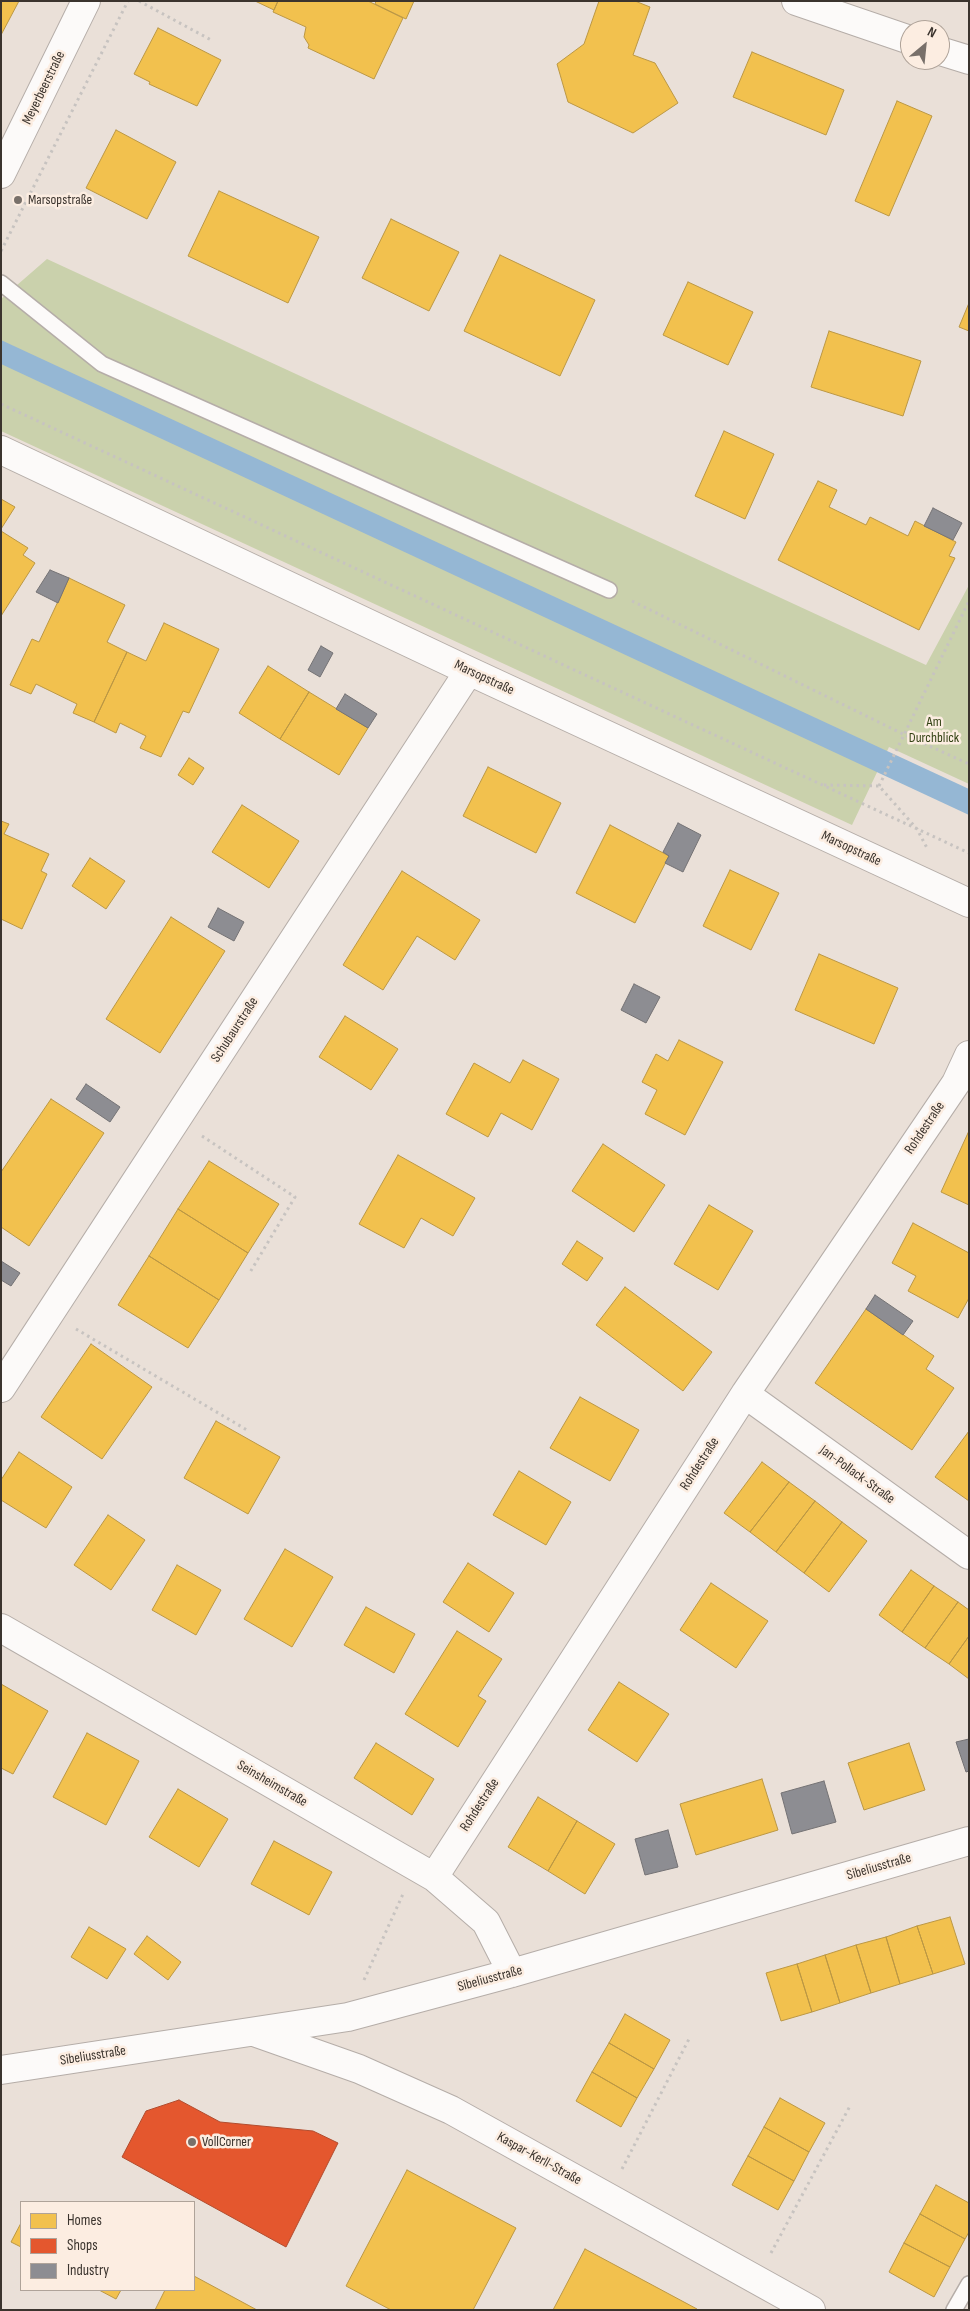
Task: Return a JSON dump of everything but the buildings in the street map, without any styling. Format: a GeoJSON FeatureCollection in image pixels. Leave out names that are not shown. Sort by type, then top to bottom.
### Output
{"type":"FeatureCollection","features":[{"type":"Feature","properties":{"kind":"street","name":"Meyerbeerstraße"},"geometry":{"type":"LineString","coordinates":[[1,174],[86,1]]}},
{"type":"Feature","properties":{"kind":"street"},"geometry":{"type":"LineString","coordinates":[[796,1],[900,37]]}},
{"type":"Feature","properties":{"kind":"street"},"geometry":{"type":"LineString","coordinates":[[950,54],[969,60]]}},
{"type":"Feature","properties":{"kind":"street","name":"Marsopstraße"},"geometry":{"type":"LineString","coordinates":[[1,450],[469,671],[969,903]]}},
{"type":"Feature","properties":{"kind":"street","name":"Schubaurstraße"},"geometry":{"type":"LineString","coordinates":[[1,1388],[469,671]]}},
{"type":"Feature","properties":{"kind":"street","name":"Rohdestraße"},"geometry":{"type":"LineString","coordinates":[[426,1872],[745,1394],[963,1085],[969,1055]]}},
{"type":"Feature","properties":{"kind":"street","name":"Jan-Pollack-Straße"},"geometry":{"type":"LineString","coordinates":[[745,1394],[969,1555]]}},
{"type":"Feature","properties":{"kind":"street","name":"Seinsheimstraße"},"geometry":{"type":"LineString","coordinates":[[1,1628],[426,1872],[486,1922],[512,1973]]}},
{"type":"Feature","properties":{"kind":"street","name":"Sibeliusstraße"},"geometry":{"type":"LineString","coordinates":[[1,2070],[348,2017],[512,1973],[969,1841]]}},
{"type":"Feature","properties":{"kind":"street","name":"Kaspar-Kerll-Straße"},"geometry":{"type":"LineString","coordinates":[[255,2032],[359,2069],[451,2110],[811,2310]]}},
{"type":"Feature","properties":{"kind":"lane"},"geometry":{"type":"LineString","coordinates":[[1,283],[102,364],[609,590]]}},
{"type":"Feature","properties":{"kind":"lane"},"geometry":{"type":"LineString","coordinates":[[954,2310],[969,2284]]}},
{"type":"Feature","properties":{"kind":"path"},"geometry":{"type":"LineString","coordinates":[[1,251],[128,1]]}},
{"type":"Feature","properties":{"kind":"path"},"geometry":{"type":"LineString","coordinates":[[139,1],[213,41]]}},
{"type":"Feature","properties":{"kind":"path"},"geometry":{"type":"LineString","coordinates":[[1,404],[969,853]]}},
{"type":"Feature","properties":{"kind":"path"},"geometry":{"type":"LineString","coordinates":[[609,590],[903,734],[969,764]]}},
{"type":"Feature","properties":{"kind":"path"},"geometry":{"type":"LineString","coordinates":[[879,786],[969,601]]}},
{"type":"Feature","properties":{"kind":"path"},"geometry":{"type":"LineString","coordinates":[[821,784],[879,786],[917,829]]}},
{"type":"Feature","properties":{"kind":"path"},"geometry":{"type":"LineString","coordinates":[[177,1119],[295,1197],[249,1274]]}},
{"type":"Feature","properties":{"kind":"path"},"geometry":{"type":"LineString","coordinates":[[50,1314],[247,1430]]}},
{"type":"Feature","properties":{"kind":"path"},"geometry":{"type":"LineString","coordinates":[[348,2017],[404,1892],[426,1872]]}},
{"type":"Feature","properties":{"kind":"path"},"geometry":{"type":"LineString","coordinates":[[607,2197],[688,2038]]}},
{"type":"Feature","properties":{"kind":"path"},"geometry":{"type":"LineString","coordinates":[[757,2280],[850,2106]]}},
{"type":"Feature","properties":{"kind":"green space","name":"Am Durchblick"},"geometry":{"type":"Polygon","coordinates":[[[47,259],[926,665],[969,585],[969,784],[889,747],[852,825],[1,431],[1,299],[47,259]]]}},
{"type":"Feature","properties":{"kind":"water"},"geometry":{"type":"Polygon","coordinates":[[[1,340],[969,789],[969,815],[1,364],[1,340]]]}},
{"type":"Feature","properties":{"kind":"place","name":"Marsopstraße"},"geometry":{"type":"Point","coordinates":[18,200]}},
{"type":"Feature","properties":{"kind":"place","name":"VollCorner"},"geometry":{"type":"Point","coordinates":[192,2142]}}]}
